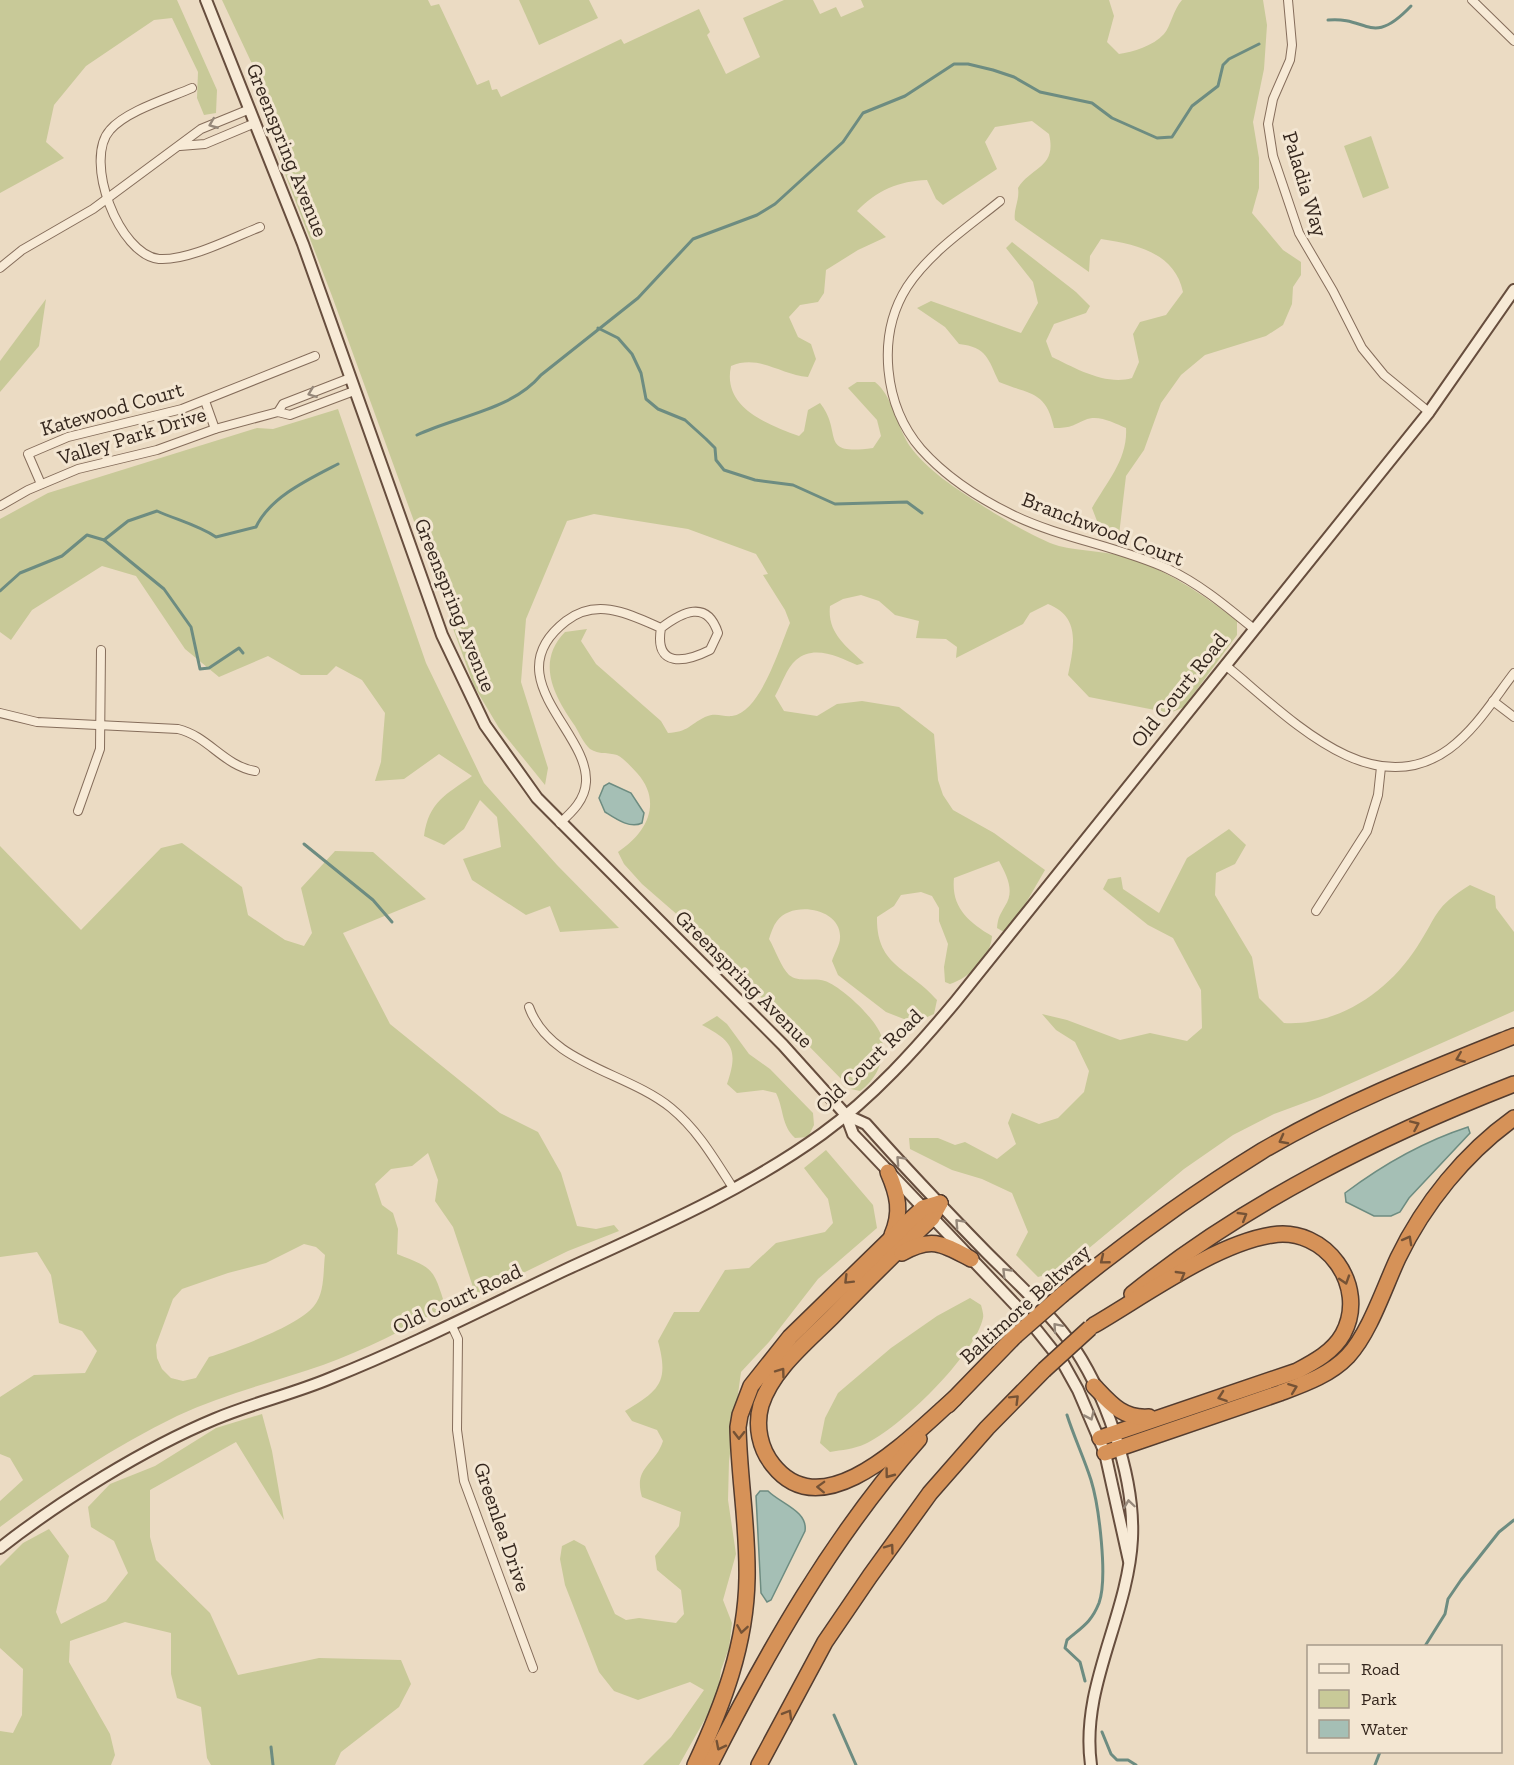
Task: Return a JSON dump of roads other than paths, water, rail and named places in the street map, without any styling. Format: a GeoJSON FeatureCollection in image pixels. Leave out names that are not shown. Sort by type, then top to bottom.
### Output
{"type":"FeatureCollection","features":[{"type":"Feature","properties":{"kind":"highway","name":"Baltimore Beltway"},"geometry":{"type":"LineString","coordinates":[[710,1765],[789,1618],[834,1547],[897,1463],[1015,1336],[1125,1243],[1191,1196],[1264,1150],[1395,1084],[1514,1036]]}},
{"type":"Feature","properties":{"kind":"highway"},"geometry":{"type":"LineString","coordinates":[[759,1765],[825,1642],[870,1575],[930,1493],[987,1428],[1044,1370],[1092,1326],[1153,1277],[1210,1237],[1285,1190],[1404,1130],[1514,1084]]}},
{"type":"Feature","properties":{"kind":"highway"},"geometry":{"type":"LineString","coordinates":[[1109,1443],[1280,1393],[1309,1382],[1338,1365],[1358,1342],[1409,1237],[1435,1197],[1469,1158],[1514,1118]]}},
{"type":"Feature","properties":{"kind":"highway"},"geometry":{"type":"LineString","coordinates":[[888,1172],[896,1189],[899,1209],[898,1221],[890,1239]]}},
{"type":"Feature","properties":{"kind":"highway"},"geometry":{"type":"LineString","coordinates":[[695,1765],[717,1717],[733,1671],[744,1617],[747,1577],[738,1427],[745,1400],[756,1379],[790,1337],[890,1239],[940,1203]]}},
{"type":"Feature","properties":{"kind":"highway"},"geometry":{"type":"LineString","coordinates":[[928,1213],[886,1262],[797,1352],[776,1378],[761,1404],[759,1434],[768,1458],[776,1468],[796,1482],[820,1488],[841,1485],[877,1463],[955,1398]]}},
{"type":"Feature","properties":{"kind":"highway"},"geometry":{"type":"LineString","coordinates":[[1092,1326],[1214,1256],[1250,1241],[1273,1235],[1298,1235],[1312,1239],[1336,1259],[1348,1286],[1350,1308],[1342,1335],[1321,1358],[1297,1371],[1164,1416],[1109,1443]]}},
{"type":"Feature","properties":{"kind":"highway"},"geometry":{"type":"LineString","coordinates":[[886,1262],[914,1246],[932,1243],[941,1243],[971,1259]]}},
{"type":"Feature","properties":{"kind":"highway"},"geometry":{"type":"LineString","coordinates":[[1094,1386],[1115,1408],[1128,1416],[1164,1416]]}},
{"type":"Feature","properties":{"kind":"main road","name":"Greenspring Avenue"},"geometry":{"type":"LineString","coordinates":[[206,0],[303,244],[433,612],[461,680],[501,750],[537,798],[560,823],[743,1004],[846,1115],[853,1134],[1024,1314],[1057,1354],[1109,1443]]}},
{"type":"Feature","properties":{"kind":"main road","name":"Old Court Road"},"geometry":{"type":"LineString","coordinates":[[0,1548],[61,1506],[186,1432],[234,1411],[328,1380],[451,1324],[733,1188],[805,1146],[846,1115],[901,1064],[956,1001],[1429,412],[1513,293]]}},
{"type":"Feature","properties":{"kind":"main road","name":"Greenspring Avenue"},"geometry":{"type":"LineString","coordinates":[[846,1115],[866,1124],[1068,1339],[1094,1386],[1109,1443],[1129,1561],[1120,1607],[1090,1712],[1088,1734],[1091,1765]]}},
{"type":"Feature","properties":{"kind":"street","name":"Paladia Way"},"geometry":{"type":"LineString","coordinates":[[1288,0],[1292,45],[1290,60],[1273,99],[1268,124],[1273,156],[1299,233],[1308,253],[1333,291],[1362,348],[1384,375],[1429,412]]}},
{"type":"Feature","properties":{"kind":"street"},"geometry":{"type":"LineString","coordinates":[[1472,0],[1514,41]]}},
{"type":"Feature","properties":{"kind":"street"},"geometry":{"type":"LineString","coordinates":[[192,87],[129,116],[110,129],[103,140],[99,163],[108,196],[128,240],[135,248],[151,257],[173,258],[260,227]]}},
{"type":"Feature","properties":{"kind":"street"},"geometry":{"type":"LineString","coordinates":[[0,268],[22,250],[78,218],[201,129],[250,109]]}},
{"type":"Feature","properties":{"kind":"street"},"geometry":{"type":"LineString","coordinates":[[180,146],[205,144],[255,123]]}},
{"type":"Feature","properties":{"kind":"street","name":"Branchwood Court"},"geometry":{"type":"LineString","coordinates":[[1000,201],[932,256],[907,288],[898,304],[888,341],[888,367],[893,394],[909,431],[934,462],[987,500],[1044,528],[1168,569],[1204,589],[1254,629]]}},
{"type":"Feature","properties":{"kind":"street","name":"Katewood Court"},"geometry":{"type":"LineString","coordinates":[[41,484],[28,454],[68,436],[158,416],[205,401],[315,356]]}},
{"type":"Feature","properties":{"kind":"street","name":"Valley Park Drive"},"geometry":{"type":"LineString","coordinates":[[278,412],[283,404],[350,378]]}},
{"type":"Feature","properties":{"kind":"street","name":"Valley Park Drive"},"geometry":{"type":"LineString","coordinates":[[0,506],[41,484],[78,469],[140,455],[215,429],[278,412],[290,415],[354,391]]}},
{"type":"Feature","properties":{"kind":"street","name":"Katewood Court"},"geometry":{"type":"LineString","coordinates":[[205,401],[215,429]]}},
{"type":"Feature","properties":{"kind":"street"},"geometry":{"type":"LineString","coordinates":[[560,823],[575,809],[584,792],[586,781],[577,751],[542,684],[543,650],[558,628],[569,619],[592,609],[614,610],[661,628]]}},
{"type":"Feature","properties":{"kind":"street"},"geometry":{"type":"LineString","coordinates":[[698,611],[706,613],[712,619],[718,633],[710,650],[684,662],[669,658],[664,652],[659,637],[661,628],[680,617],[698,611]]}},
{"type":"Feature","properties":{"kind":"street"},"geometry":{"type":"LineString","coordinates":[[78,811],[96,765],[101,725],[101,650]]}},
{"type":"Feature","properties":{"kind":"street"},"geometry":{"type":"LineString","coordinates":[[1226,665],[1333,749],[1361,763],[1381,767],[1419,763],[1448,750],[1473,728],[1514,672]]}},
{"type":"Feature","properties":{"kind":"street"},"geometry":{"type":"LineString","coordinates":[[1493,700],[1514,717]]}},
{"type":"Feature","properties":{"kind":"street"},"geometry":{"type":"LineString","coordinates":[[0,713],[37,722],[161,727],[190,732],[237,767],[255,771]]}},
{"type":"Feature","properties":{"kind":"street"},"geometry":{"type":"LineString","coordinates":[[1316,911],[1367,831],[1378,795],[1381,767]]}},
{"type":"Feature","properties":{"kind":"street"},"geometry":{"type":"LineString","coordinates":[[529,1007],[538,1028],[553,1043],[642,1089],[672,1109],[697,1135],[733,1188]]}},
{"type":"Feature","properties":{"kind":"street","name":"Greenlea Drive"},"geometry":{"type":"LineString","coordinates":[[451,1324],[458,1339],[457,1443],[464,1481],[533,1668]]}},
{"type":"Feature","properties":{"kind":"water"},"geometry":{"type":"Polygon","coordinates":[[[609,783],[631,793],[644,813],[642,823],[628,824],[605,812],[599,798],[604,786],[609,783]]]}},
{"type":"Feature","properties":{"kind":"water"},"geometry":{"type":"Polygon","coordinates":[[[1468,1127],[1470,1133],[1409,1198],[1400,1212],[1391,1216],[1374,1216],[1346,1202],[1345,1193],[1373,1173],[1436,1139],[1468,1127]]]}},
{"type":"Feature","properties":{"kind":"water"},"geometry":{"type":"Polygon","coordinates":[[[760,1491],[768,1491],[792,1508],[805,1524],[805,1531],[771,1600],[767,1602],[761,1593],[756,1496],[760,1491]]]}},
{"type":"Feature","properties":{"kind":"waterway"},"geometry":{"type":"LineString","coordinates":[[1328,20],[1341,20],[1378,28],[1398,18],[1411,6]]}},
{"type":"Feature","properties":{"kind":"waterway"},"geometry":{"type":"LineString","coordinates":[[417,435],[500,404],[529,387],[638,298],[693,239],[757,215],[775,204],[843,142],[863,113],[905,96],[954,64],[968,64],[993,70],[1014,77],[1040,92],[1092,103],[1112,118],[1157,138],[1172,137],[1192,106],[1218,86],[1223,65],[1229,59],[1259,44]]}},
{"type":"Feature","properties":{"kind":"waterway"},"geometry":{"type":"LineString","coordinates":[[598,328],[618,338],[632,354],[641,373],[646,399],[658,409],[685,420],[706,439],[715,448],[716,460],[724,470],[755,480],[793,485],[835,504],[907,502],[922,513]]}},
{"type":"Feature","properties":{"kind":"waterway"},"geometry":{"type":"LineString","coordinates":[[0,591],[20,573],[62,556],[87,535],[104,540],[128,521],[157,511],[216,537],[256,527],[262,516],[280,498],[338,464]]}},
{"type":"Feature","properties":{"kind":"waterway"},"geometry":{"type":"LineString","coordinates":[[104,540],[164,589],[191,627],[200,669],[209,668],[239,648],[243,653]]}},
{"type":"Feature","properties":{"kind":"waterway"},"geometry":{"type":"LineString","coordinates":[[304,844],[373,900],[392,922]]}},
{"type":"Feature","properties":{"kind":"waterway"},"geometry":{"type":"LineString","coordinates":[[1067,1415],[1091,1480],[1097,1507],[1103,1560],[1102,1592],[1096,1610],[1082,1628],[1067,1640],[1065,1648],[1080,1662],[1085,1681]]}},
{"type":"Feature","properties":{"kind":"waterway"},"geometry":{"type":"LineString","coordinates":[[1426,1645],[1445,1614],[1448,1599],[1461,1580],[1499,1532],[1514,1520]]}},
{"type":"Feature","properties":{"kind":"waterway"},"geometry":{"type":"LineString","coordinates":[[834,1715],[856,1765]]}},
{"type":"Feature","properties":{"kind":"waterway"},"geometry":{"type":"LineString","coordinates":[[1102,1732],[1111,1754],[1117,1760],[1128,1760],[1136,1765]]}},
{"type":"Feature","properties":{"kind":"waterway"},"geometry":{"type":"LineString","coordinates":[[271,1747],[273,1765]]}},
{"type":"Feature","properties":{"kind":"waterway"},"geometry":{"type":"LineString","coordinates":[[1375,1765],[1380,1753]]}}]}
